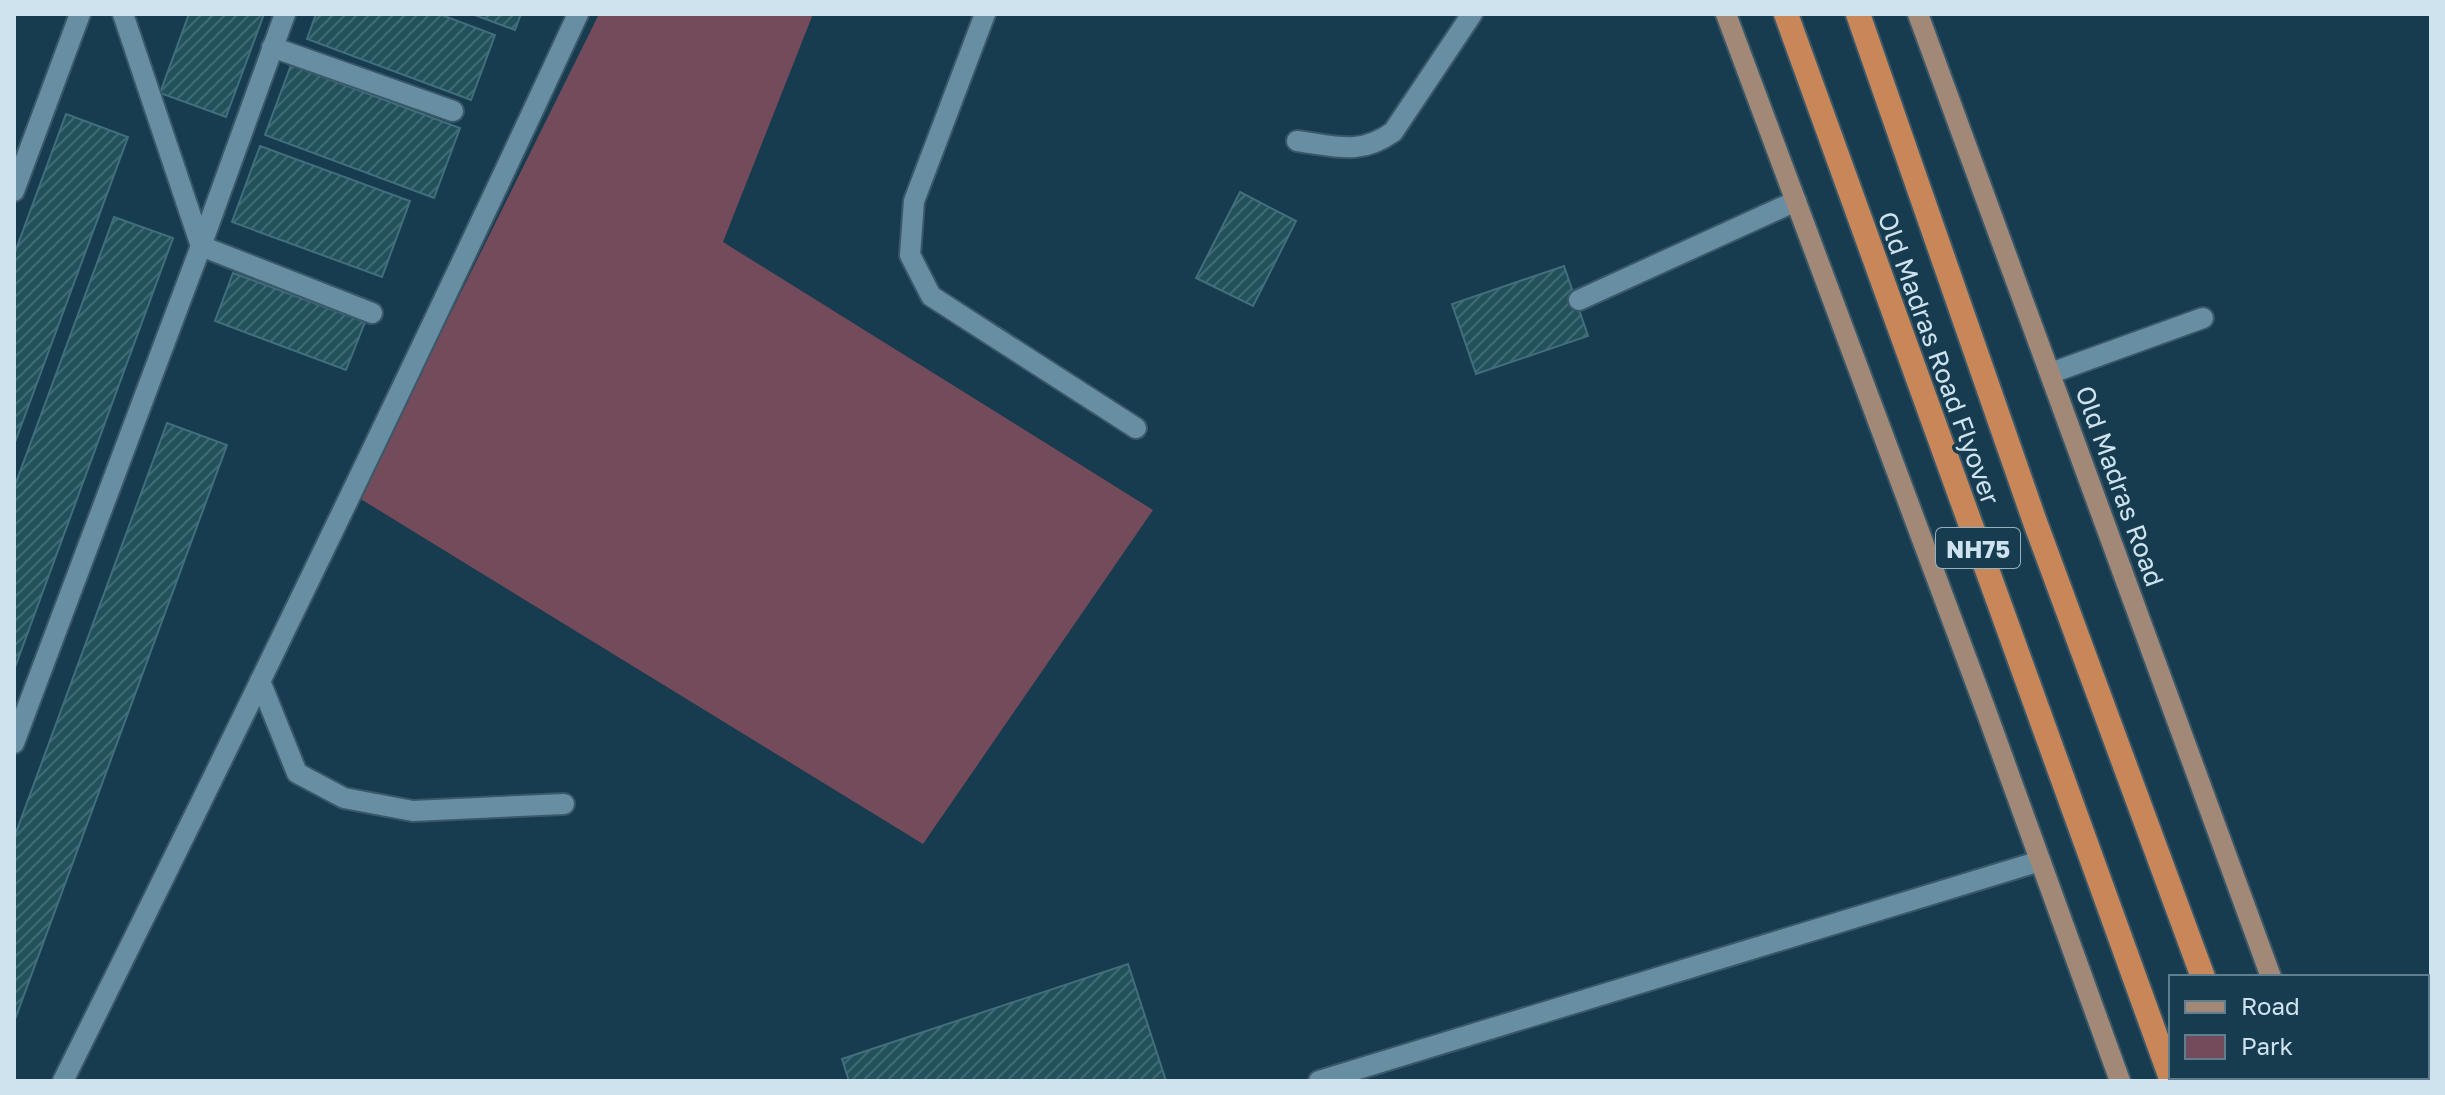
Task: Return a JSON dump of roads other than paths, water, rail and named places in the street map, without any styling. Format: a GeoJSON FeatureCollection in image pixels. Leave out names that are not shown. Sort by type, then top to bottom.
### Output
{"type":"FeatureCollection","features":[{"type":"Feature","properties":{"kind":"highway","name":"Old Madras Road Flyover"},"geometry":{"type":"LineString","coordinates":[[1786,14],[2169,1073]]}},
{"type":"Feature","properties":{"kind":"highway","name":"Old Madras Road Flyover"},"geometry":{"type":"LineString","coordinates":[[1858,14],[2035,522],[2202,975]]}},
{"type":"Feature","properties":{"kind":"main road"},"geometry":{"type":"LineString","coordinates":[[1726,14],[2120,1081]]}},
{"type":"Feature","properties":{"kind":"main road","name":"Old Madras Road"},"geometry":{"type":"LineString","coordinates":[[1918,14],[2270,975]]}},
{"type":"Feature","properties":{"kind":"lane"},"geometry":{"type":"LineString","coordinates":[[14,191],[80,14]]}},
{"type":"Feature","properties":{"kind":"lane"},"geometry":{"type":"LineString","coordinates":[[123,14],[201,246]]}},
{"type":"Feature","properties":{"kind":"lane"},"geometry":{"type":"LineString","coordinates":[[14,743],[285,14]]}},
{"type":"Feature","properties":{"kind":"lane"},"geometry":{"type":"LineString","coordinates":[[63,1081],[480,226],[578,14]]}},
{"type":"Feature","properties":{"kind":"lane"},"geometry":{"type":"LineString","coordinates":[[985,14],[914,201],[910,255],[931,296],[1136,428]]}},
{"type":"Feature","properties":{"kind":"lane"},"geometry":{"type":"LineString","coordinates":[[1297,141],[1350,148],[1375,145],[1393,132],[1472,14]]}},
{"type":"Feature","properties":{"kind":"lane"},"geometry":{"type":"LineString","coordinates":[[272,47],[453,111]]}},
{"type":"Feature","properties":{"kind":"lane"},"geometry":{"type":"LineString","coordinates":[[1579,300],[1796,201]]}},
{"type":"Feature","properties":{"kind":"lane"},"geometry":{"type":"LineString","coordinates":[[201,246],[372,313]]}},
{"type":"Feature","properties":{"kind":"lane"},"geometry":{"type":"LineString","coordinates":[[2051,373],[2203,318]]}},
{"type":"Feature","properties":{"kind":"lane"},"geometry":{"type":"LineString","coordinates":[[260,681],[297,773],[344,798],[413,811],[564,804]]}},
{"type":"Feature","properties":{"kind":"lane"},"geometry":{"type":"LineString","coordinates":[[1319,1081],[2040,861]]}}]}
